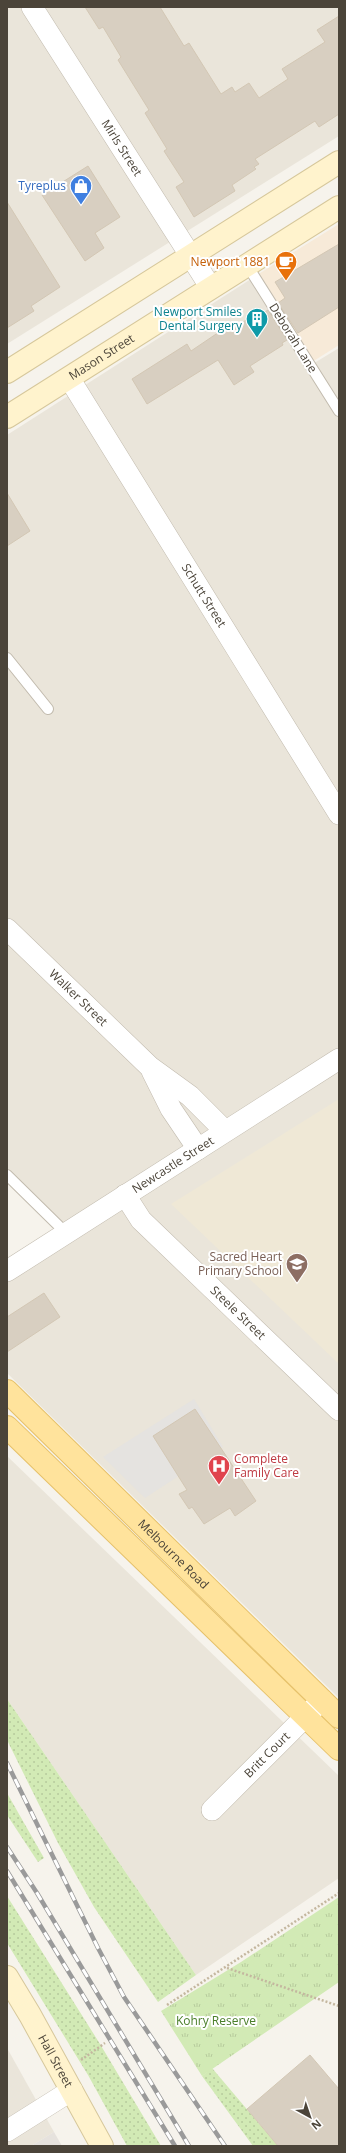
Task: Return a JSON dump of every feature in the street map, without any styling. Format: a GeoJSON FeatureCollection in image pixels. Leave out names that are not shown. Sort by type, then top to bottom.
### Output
{"type":"FeatureCollection","features":[{"type":"Feature","properties":{"kind":"main road","name":"Melbourne Road"},"geometry":{"type":"LineString","coordinates":[[7,1391],[339,1717]]}},
{"type":"Feature","properties":{"kind":"main road","name":"Melbourne Road"},"geometry":{"type":"LineString","coordinates":[[7,1427],[339,1749]]}},
{"type":"Feature","properties":{"kind":"street","name":"Mirls Street"},"geometry":{"type":"LineString","coordinates":[[37,8],[211,288]]}},
{"type":"Feature","properties":{"kind":"street"},"geometry":{"type":"LineString","coordinates":[[7,372],[339,162]]}},
{"type":"Feature","properties":{"kind":"street","name":"Mason Street"},"geometry":{"type":"LineString","coordinates":[[7,417],[339,206]]}},
{"type":"Feature","properties":{"kind":"street","name":"Schutt Street"},"geometry":{"type":"LineString","coordinates":[[69,378],[339,814]]}},
{"type":"Feature","properties":{"kind":"street","name":"Walker Street"},"geometry":{"type":"LineString","coordinates":[[7,929],[150,1067],[190,1096],[226,1131]]}},
{"type":"Feature","properties":{"kind":"street","name":"Newcastle Street"},"geometry":{"type":"LineString","coordinates":[[7,1271],[339,1059]]}},
{"type":"Feature","properties":{"kind":"street","name":"Walker Street"},"geometry":{"type":"LineString","coordinates":[[150,1067],[171,1109],[198,1149]]}},
{"type":"Feature","properties":{"kind":"street","name":"Steele Street"},"geometry":{"type":"LineString","coordinates":[[126,1195],[141,1220],[339,1410]]}},
{"type":"Feature","properties":{"kind":"street","name":"Britt Court"},"geometry":{"type":"LineString","coordinates":[[212,1810],[322,1700]]}},
{"type":"Feature","properties":{"kind":"street","name":"Hall Street"},"geometry":{"type":"LineString","coordinates":[[7,1978],[30,2015],[102,2146]]}},
{"type":"Feature","properties":{"kind":"street"},"geometry":{"type":"LineString","coordinates":[[7,2131],[72,2090]]}},
{"type":"Feature","properties":{"kind":"lane","name":"Deborah Lane"},"geometry":{"type":"LineString","coordinates":[[247,265],[339,411]]}},
{"type":"Feature","properties":{"kind":"lane"},"geometry":{"type":"LineString","coordinates":[[7,658],[48,709]]}},
{"type":"Feature","properties":{"kind":"lane"},"geometry":{"type":"LineString","coordinates":[[7,1175],[66,1233]]}},
{"type":"Feature","properties":{"kind":"path"},"geometry":{"type":"LineString","coordinates":[[167,2005],[339,1893]]}},
{"type":"Feature","properties":{"kind":"path"},"geometry":{"type":"LineString","coordinates":[[226,1967],[339,2006]]}},
{"type":"Feature","properties":{"kind":"shaded area"},"geometry":{"type":"Polygon","coordinates":[[[7,7],[339,7],[339,136],[7,344],[7,7]]]}},
{"type":"Feature","properties":{"kind":"shaded area"},"geometry":{"type":"Polygon","coordinates":[[[339,224],[339,345],[312,362],[257,275],[339,224]]]}},
{"type":"Feature","properties":{"kind":"shaded area"},"geometry":{"type":"Polygon","coordinates":[[[251,279],[306,368],[339,348],[339,1698],[7,1373],[7,1280],[74,1238],[7,1172],[7,435],[251,279]]]}},
{"type":"Feature","properties":{"kind":"shaded area","name":"Sacred Heart Primary School"},"geometry":{"type":"Polygon","coordinates":[[[339,1099],[339,1364],[171,1204],[339,1099]]]}},
{"type":"Feature","properties":{"kind":"shaded area"},"geometry":{"type":"Polygon","coordinates":[[[194,1399],[223,1447],[145,1498],[103,1457],[194,1399]]]}},
{"type":"Feature","properties":{"kind":"shaded area"},"geometry":{"type":"Polygon","coordinates":[[[7,1456],[339,1776],[339,1878],[196,1975],[7,1699],[7,1456]]]}},
{"type":"Feature","properties":{"kind":"shaded area"},"geometry":{"type":"Polygon","coordinates":[[[7,2048],[54,2132],[31,2146],[7,2146],[7,2048]]]}},
{"type":"Feature","properties":{"kind":"shaded area"},"geometry":{"type":"Polygon","coordinates":[[[54,2132],[62,2146],[31,2146],[54,2132]]]}},
{"type":"Feature","properties":{"kind":"green space"},"geometry":{"type":"Polygon","coordinates":[[[7,1699],[196,1975],[158,2002],[94,1907],[58,1843],[7,1740],[7,1699]]]}},
{"type":"Feature","properties":{"kind":"green space"},"geometry":{"type":"Polygon","coordinates":[[[7,1793],[44,1858],[38,1862],[7,1815],[7,1793]]]}},
{"type":"Feature","properties":{"kind":"green space"},"geometry":{"type":"Polygon","coordinates":[[[7,1896],[100,2044],[161,2146],[127,2146],[88,2075],[7,1943],[7,1896]]]}},
{"type":"Feature","properties":{"kind":"green space","name":"Kohry Reserve"},"geometry":{"type":"Polygon","coordinates":[[[339,1897],[339,1982],[202,2076],[161,2011],[241,1962],[339,1897]]]}},
{"type":"Feature","properties":{"kind":"green space"},"geometry":{"type":"Polygon","coordinates":[[[212,2068],[278,2146],[253,2146],[202,2076],[212,2068]]]}},
{"type":"Feature","properties":{"kind":"building"},"geometry":{"type":"Polygon","coordinates":[[[85,7],[160,7],[184,46],[189,43],[221,94],[232,87],[235,92],[249,83],[259,98],[288,79],[282,69],[325,42],[317,30],[339,16],[339,114],[319,127],[315,121],[255,159],[259,164],[254,167],[256,169],[232,185],[235,191],[194,217],[176,187],[184,182],[164,151],[167,149],[145,113],[149,110],[118,60],[121,57],[103,27],[99,29],[85,7]]]}},
{"type":"Feature","properties":{"kind":"building","name":"Tyreplus"},"geometry":{"type":"Polygon","coordinates":[[[88,166],[120,217],[95,233],[104,248],[85,261],[42,195],[88,166]]]}},
{"type":"Feature","properties":{"kind":"building"},"geometry":{"type":"Polygon","coordinates":[[[7,202],[60,287],[31,306],[34,311],[7,328],[7,202]]]}},
{"type":"Feature","properties":{"kind":"building"},"geometry":{"type":"Polygon","coordinates":[[[339,244],[339,307],[298,333],[278,303],[285,298],[275,282],[339,244]]]}},
{"type":"Feature","properties":{"kind":"building"},"geometry":{"type":"Polygon","coordinates":[[[268,310],[287,340],[282,343],[283,345],[250,366],[254,372],[234,385],[218,360],[147,404],[132,379],[187,344],[191,351],[225,328],[227,332],[251,317],[253,319],[268,310]]]}},
{"type":"Feature","properties":{"kind":"building"},"geometry":{"type":"Polygon","coordinates":[[[7,493],[30,531],[7,546],[7,493]]]}},
{"type":"Feature","properties":{"kind":"building"},"geometry":{"type":"Polygon","coordinates":[[[44,1293],[60,1317],[7,1352],[7,1317],[44,1293]]]}},
{"type":"Feature","properties":{"kind":"building"},"geometry":{"type":"Polygon","coordinates":[[[195,1409],[256,1501],[235,1516],[230,1508],[204,1524],[192,1507],[189,1509],[179,1494],[187,1490],[153,1436],[195,1409]]]}},
{"type":"Feature","properties":{"kind":"building"},"geometry":{"type":"Polygon","coordinates":[[[310,2055],[339,2089],[339,2146],[278,2146],[247,2109],[310,2055]]]}},
{"type":"Feature","properties":{"kind":"railway"},"geometry":{"type":"LineString","coordinates":[[7,1763],[98,1948],[124,1997],[225,2146]]}},
{"type":"Feature","properties":{"kind":"railway"},"geometry":{"type":"LineString","coordinates":[[7,1847],[37,1893],[189,2146]]}},
{"type":"Feature","properties":{"kind":"railway"},"geometry":{"type":"LineString","coordinates":[[7,1871],[175,2146]]}},
{"type":"Feature","properties":{"kind":"place","name":"Tyreplus"},"geometry":{"type":"Point","coordinates":[81,206]}},
{"type":"Feature","properties":{"kind":"place","name":"Newport 1881"},"geometry":{"type":"Point","coordinates":[286,282]}},
{"type":"Feature","properties":{"kind":"place","name":"Newport Smiles Dental Surgery"},"geometry":{"type":"Point","coordinates":[257,338]}},
{"type":"Feature","properties":{"kind":"place","name":"Sacred Heart Primary School"},"geometry":{"type":"Point","coordinates":[297,1284]}},
{"type":"Feature","properties":{"kind":"place","name":"Complete Family Care"},"geometry":{"type":"Point","coordinates":[219,1486]}}]}
